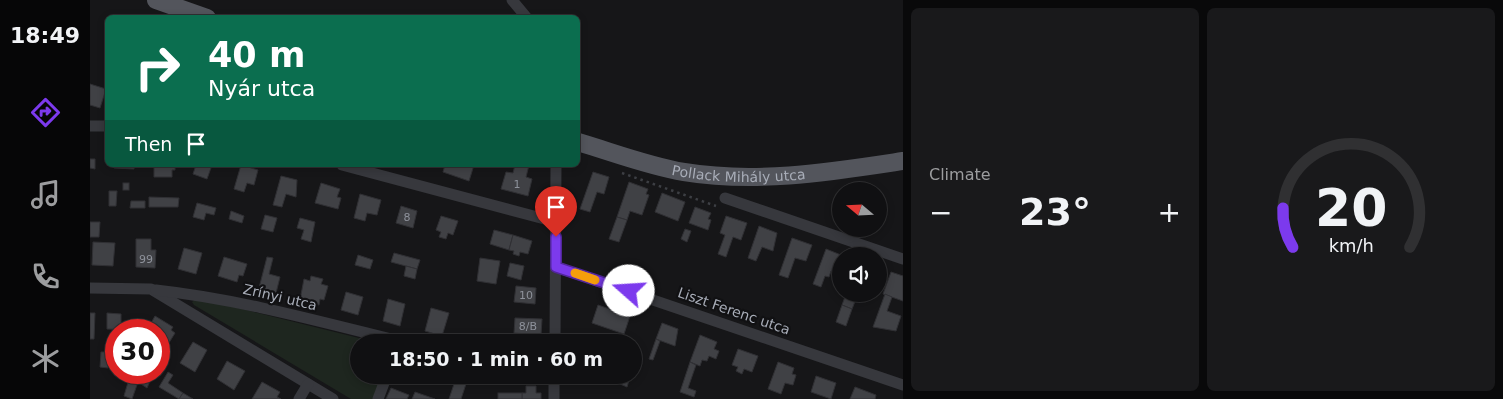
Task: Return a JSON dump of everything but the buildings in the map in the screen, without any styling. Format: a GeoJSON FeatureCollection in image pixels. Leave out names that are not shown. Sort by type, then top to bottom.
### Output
{"type":"FeatureCollection","features":[{"type":"Feature","properties":{"kind":"main road"},"geometry":{"type":"LineString","coordinates":[[156,0],[198,15]]}},
{"type":"Feature","properties":{"kind":"main road","name":"Pollack Mihály utca"},"geometry":{"type":"LineString","coordinates":[[580,143],[664,168],[728,176],[767,177],[813,174],[903,161]]}},
{"type":"Feature","properties":{"kind":"street"},"geometry":{"type":"LineString","coordinates":[[512,0],[524,15]]}},
{"type":"Feature","properties":{"kind":"street"},"geometry":{"type":"LineString","coordinates":[[90,126],[105,126]]}},
{"type":"Feature","properties":{"kind":"street"},"geometry":{"type":"LineString","coordinates":[[350,167],[556,222]]}},
{"type":"Feature","properties":{"kind":"street"},"geometry":{"type":"LineString","coordinates":[[555,334],[556,167]]}},
{"type":"Feature","properties":{"kind":"street","name":"Pollack Mihály utca"},"geometry":{"type":"LineString","coordinates":[[725,198],[903,259]]}},
{"type":"Feature","properties":{"kind":"street","name":"Liszt Ferenc utca"},"geometry":{"type":"LineString","coordinates":[[556,267],[903,385]]}},
{"type":"Feature","properties":{"kind":"street","name":"Zrínyi utca"},"geometry":{"type":"LineString","coordinates":[[90,288],[151,289],[196,294],[276,310],[371,334]]}},
{"type":"Feature","properties":{"kind":"street"},"geometry":{"type":"LineString","coordinates":[[151,289],[333,399]]}},
{"type":"Feature","properties":{"kind":"street"},"geometry":{"type":"LineString","coordinates":[[299,399],[308,384]]}},
{"type":"Feature","properties":{"kind":"street"},"geometry":{"type":"LineString","coordinates":[[378,399],[383,384]]}},
{"type":"Feature","properties":{"kind":"street"},"geometry":{"type":"LineString","coordinates":[[554,384],[554,399]]}},
{"type":"Feature","properties":{"kind":"path","name":"Pollack Mihály utca"},"geometry":{"type":"LineString","coordinates":[[614,170],[721,208],[725,198]]}},
{"type":"Feature","properties":{"kind":"shaded area"},"geometry":{"type":"Polygon","coordinates":[[[197,298],[350,336],[350,384],[379,384],[373,399],[351,399],[194,305],[192,302],[197,298]]]}},
{"type":"Feature","properties":{"kind":"slow traffic"},"geometry":{"type":"LineString","coordinates":[[575,273],[595,280]]}},
{"type":"Feature","properties":{"kind":"route"},"geometry":{"type":"LineString","coordinates":[[556,237],[556,267],[629,291]]}}]}
